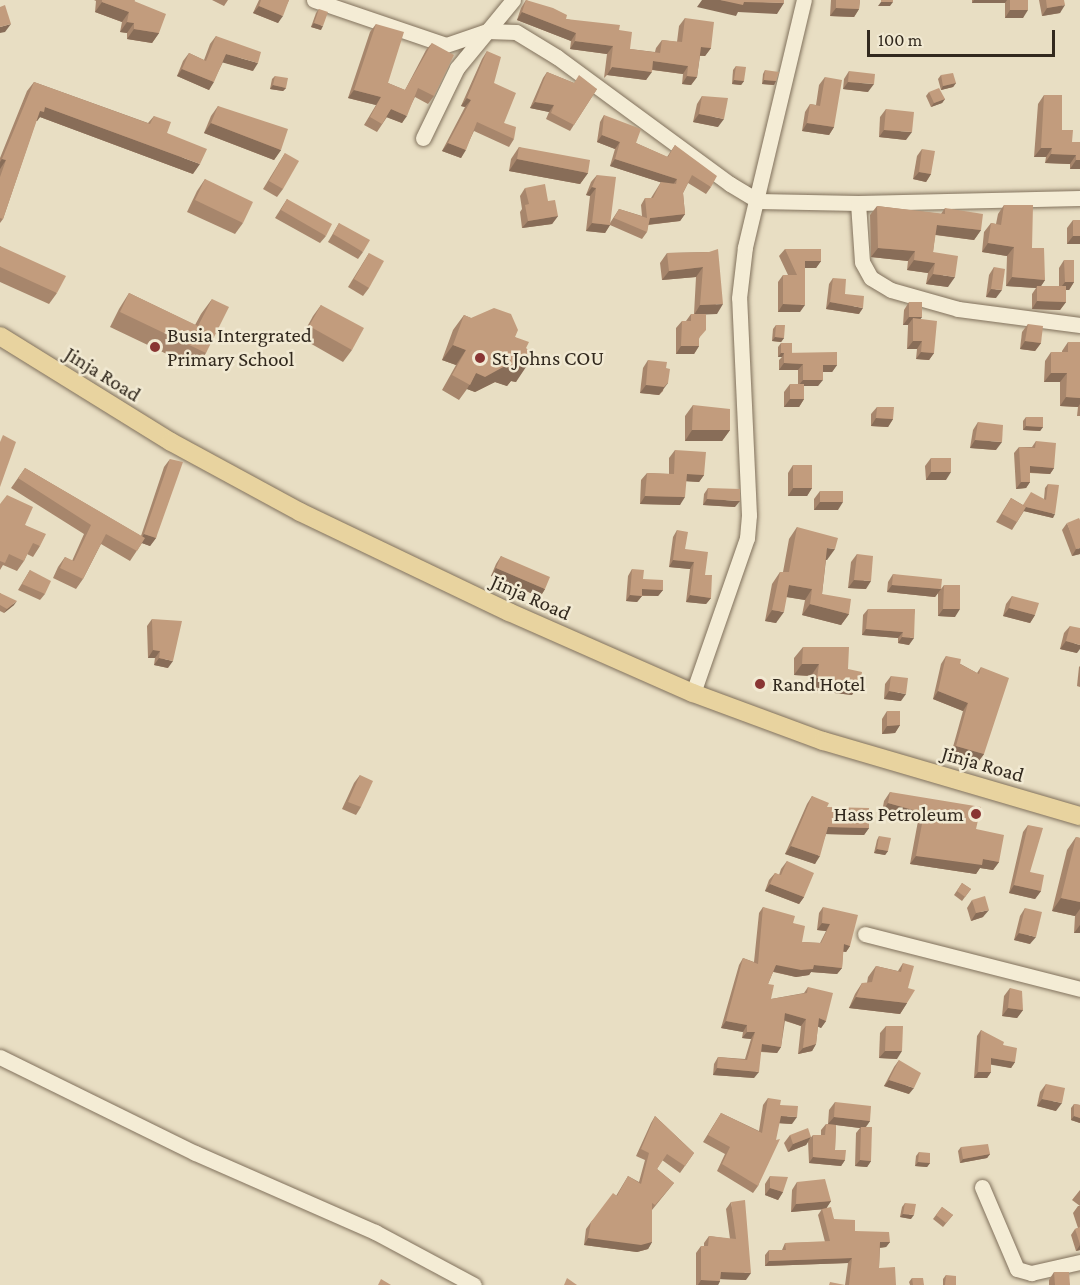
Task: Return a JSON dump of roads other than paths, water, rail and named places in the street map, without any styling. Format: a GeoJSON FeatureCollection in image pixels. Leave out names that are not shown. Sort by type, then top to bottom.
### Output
{"type":"FeatureCollection","features":[{"type":"Feature","properties":{"kind":"main road","name":"Jinja Road"},"geometry":{"type":"LineString","coordinates":[[0,336],[171,442],[300,512],[455,588],[693,693],[823,741],[1080,816]]}},
{"type":"Feature","properties":{"kind":"street"},"geometry":{"type":"LineString","coordinates":[[314,0],[446,45],[500,28],[530,39],[730,184],[758,201],[858,203],[1080,198]]}},
{"type":"Feature","properties":{"kind":"street"},"geometry":{"type":"LineString","coordinates":[[423,138],[457,68],[513,0]]}},
{"type":"Feature","properties":{"kind":"street"},"geometry":{"type":"LineString","coordinates":[[693,693],[747,538],[749,515],[739,298],[745,247],[758,201],[804,0]]}},
{"type":"Feature","properties":{"kind":"street"},"geometry":{"type":"LineString","coordinates":[[858,203],[862,262],[871,278],[891,290],[958,309],[1080,325]]}},
{"type":"Feature","properties":{"kind":"street"},"geometry":{"type":"LineString","coordinates":[[865,934],[1080,989]]}},
{"type":"Feature","properties":{"kind":"street"},"geometry":{"type":"LineString","coordinates":[[0,1057],[195,1153],[375,1232],[474,1285]]}},
{"type":"Feature","properties":{"kind":"street"},"geometry":{"type":"LineString","coordinates":[[981,1187],[1017,1269],[1031,1273],[1080,1262]]}},
{"type":"Feature","properties":{"kind":"place","name":"Busia Intergrated Primary School"},"geometry":{"type":"Point","coordinates":[155,347]}},
{"type":"Feature","properties":{"kind":"place","name":"St Johns COU"},"geometry":{"type":"Point","coordinates":[480,358]}},
{"type":"Feature","properties":{"kind":"place","name":"Rand Hotel"},"geometry":{"type":"Point","coordinates":[760,684]}},
{"type":"Feature","properties":{"kind":"place","name":"Hass Petroleum"},"geometry":{"type":"Point","coordinates":[976,814]}}]}
